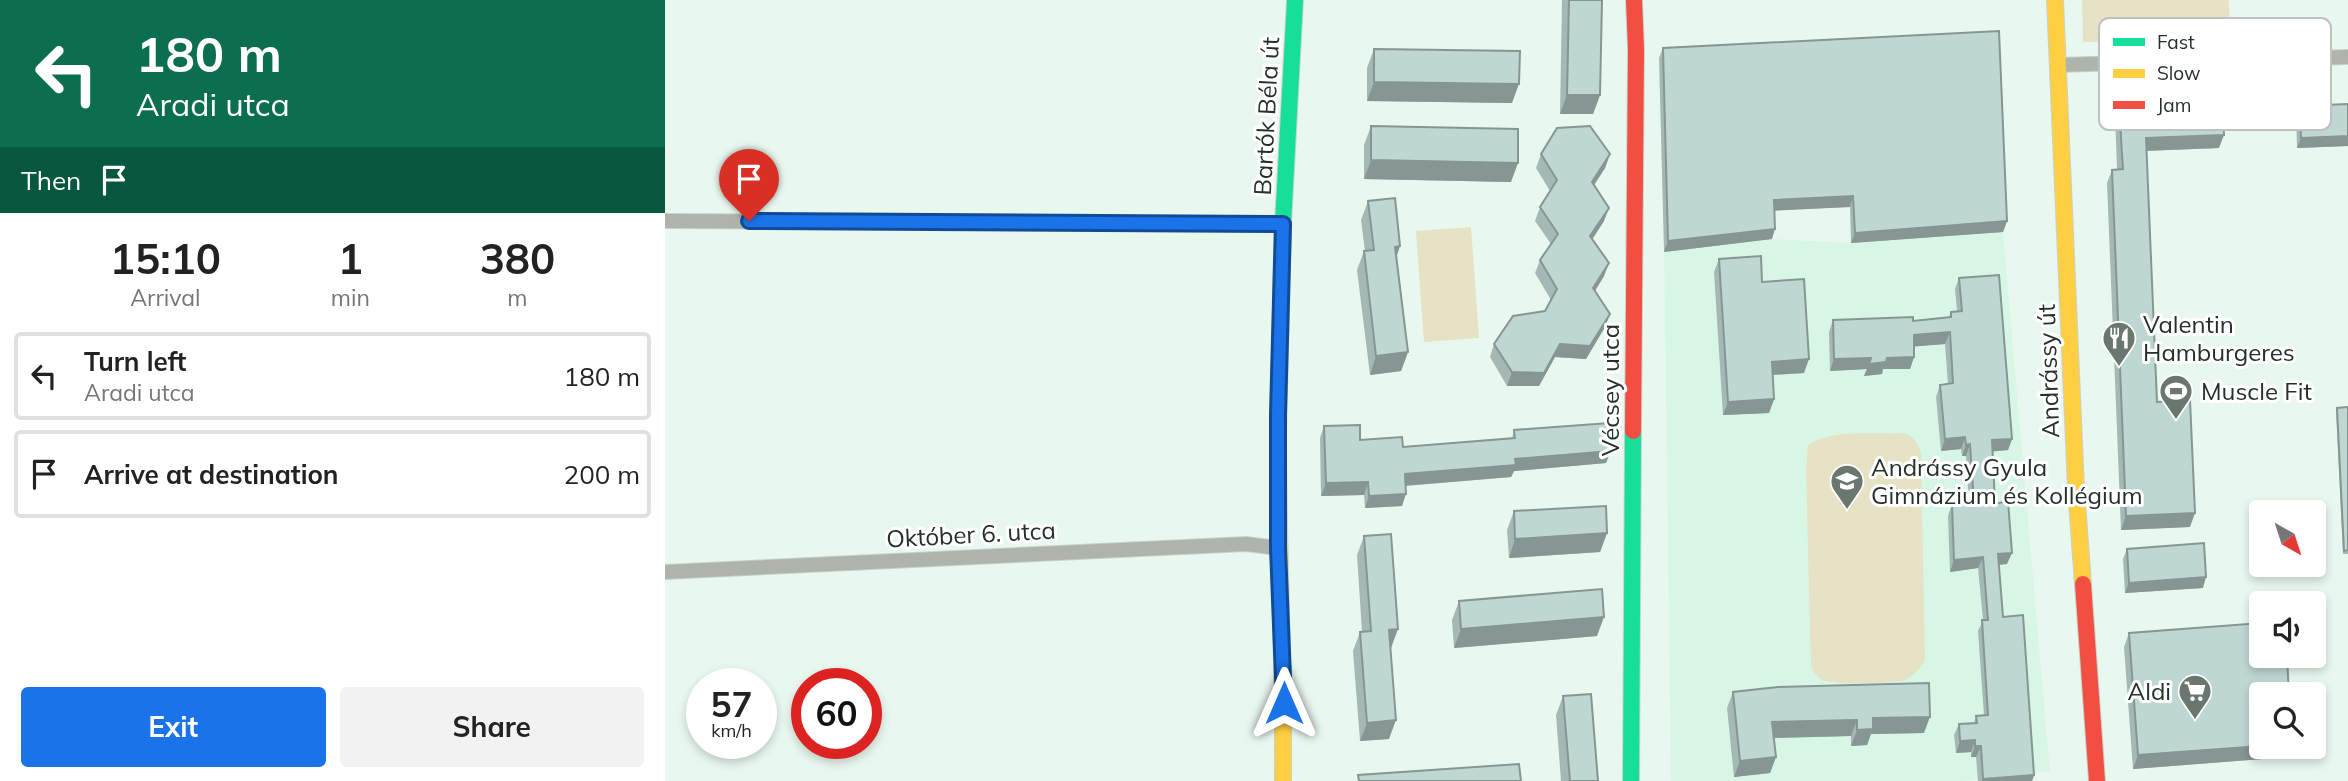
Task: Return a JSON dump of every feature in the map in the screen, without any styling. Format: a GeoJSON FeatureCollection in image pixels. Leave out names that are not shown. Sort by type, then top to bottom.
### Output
{"type":"FeatureCollection","features":[{"type":"Feature","properties":{"kind":"street","name":"Bartók Béla út"},"geometry":{"type":"LineString","coordinates":[[1283,781],[1284,677],[1278,548],[1278,414],[1283,224],[1295,0]]}},
{"type":"Feature","properties":{"kind":"street","name":"Vécsey utca"},"geometry":{"type":"LineString","coordinates":[[1631,781],[1635,0]]}},
{"type":"Feature","properties":{"kind":"street","name":"Andrássy út"},"geometry":{"type":"LineString","coordinates":[[2055,0],[2076,489],[2097,781]]}},
{"type":"Feature","properties":{"kind":"street"},"geometry":{"type":"LineString","coordinates":[[2058,65],[2099,63]]}},
{"type":"Feature","properties":{"kind":"street"},"geometry":{"type":"LineString","coordinates":[[665,221],[1283,224]]}},
{"type":"Feature","properties":{"kind":"street","name":"Október 6. utca"},"geometry":{"type":"LineString","coordinates":[[665,572],[1232,545],[1278,548]]}},
{"type":"Feature","properties":{"kind":"shaded area"},"geometry":{"type":"Polygon","coordinates":[[[2082,0],[2229,0],[2229,18],[2099,18],[2099,42],[2083,42],[2082,0]]]}},
{"type":"Feature","properties":{"kind":"shaded area"},"geometry":{"type":"Polygon","coordinates":[[[1471,227],[1479,338],[1424,342],[1416,231],[1471,227]]]}},
{"type":"Feature","properties":{"kind":"shaded area","name":"Andrássy Gyula Gimnázium és Kollégium"},"geometry":{"type":"Polygon","coordinates":[[[2003,232],[2050,771],[1963,781],[1671,781],[1664,252],[1772,239],[1851,243],[2003,232]]]}},
{"type":"Feature","properties":{"kind":"shaded area"},"geometry":{"type":"Polygon","coordinates":[[[1904,433],[1915,441],[1921,454],[1925,661],[1905,680],[1876,683],[1828,682],[1817,676],[1811,667],[1806,469],[1808,445],[1842,434],[1904,433]]]}},
{"type":"Feature","properties":{"kind":"building"},"geometry":{"type":"Polygon","coordinates":[[[1569,0],[1602,0],[1600,95],[1567,95],[1569,0]]]}},
{"type":"Feature","properties":{"kind":"building"},"geometry":{"type":"Polygon","coordinates":[[[1999,31],[2007,221],[1855,233],[1853,196],[1774,200],[1775,229],[1668,241],[1663,48],[1999,31]]]}},
{"type":"Feature","properties":{"kind":"building"},"geometry":{"type":"Polygon","coordinates":[[[1374,49],[1520,51],[1519,84],[1374,82],[1374,49]]]}},
{"type":"Feature","properties":{"kind":"building"},"geometry":{"type":"Polygon","coordinates":[[[2348,104],[2348,136],[2301,138],[2301,130],[2331,130],[2331,105],[2348,104]]]}},
{"type":"Feature","properties":{"kind":"building"},"geometry":{"type":"Polygon","coordinates":[[[1371,126],[1518,129],[1518,163],[1371,160],[1371,126]]]}},
{"type":"Feature","properties":{"kind":"building"},"geometry":{"type":"Polygon","coordinates":[[[1590,126],[1610,154],[1592,182],[1609,208],[1590,236],[1609,263],[1593,288],[1610,314],[1590,346],[1560,344],[1544,373],[1512,372],[1494,344],[1513,316],[1545,311],[1557,289],[1540,260],[1558,234],[1540,207],[1557,180],[1541,154],[1557,128],[1590,126]]]}},
{"type":"Feature","properties":{"kind":"building"},"geometry":{"type":"Polygon","coordinates":[[[2121,130],[2224,130],[2224,135],[2146,138],[2157,402],[2190,400],[2195,513],[2126,516],[2112,170],[2123,169],[2121,130]]]}},
{"type":"Feature","properties":{"kind":"building"},"geometry":{"type":"Polygon","coordinates":[[[1395,198],[1400,246],[1395,247],[1408,352],[1376,356],[1364,251],[1374,250],[1368,201],[1395,198]]]}},
{"type":"Feature","properties":{"kind":"building"},"geometry":{"type":"Polygon","coordinates":[[[1761,256],[1762,282],[1804,279],[1809,359],[1772,362],[1774,399],[1728,402],[1719,259],[1761,256]]]}},
{"type":"Feature","properties":{"kind":"building"},"geometry":{"type":"Polygon","coordinates":[[[1999,275],[2012,439],[1992,440],[1995,504],[2008,501],[2012,553],[1998,554],[2003,617],[2023,615],[2034,775],[1983,779],[1981,746],[1975,746],[1975,740],[1960,741],[1959,724],[1977,723],[1976,716],[1988,715],[1982,620],[1988,620],[1983,557],[1954,560],[1952,504],[1974,503],[1970,444],[1966,445],[1965,437],[1945,439],[1940,385],[1953,383],[1950,332],[1914,335],[1914,357],[1887,358],[1886,362],[1869,364],[1871,358],[1834,359],[1833,320],[1913,317],[1913,321],[1951,317],[1951,312],[1962,311],[1959,278],[1999,275]]]}},
{"type":"Feature","properties":{"kind":"building"},"geometry":{"type":"Polygon","coordinates":[[[2348,407],[2348,550],[2344,551],[2337,408],[2348,407]]]}},
{"type":"Feature","properties":{"kind":"building"},"geometry":{"type":"Polygon","coordinates":[[[1609,423],[1611,451],[1515,459],[1516,465],[1405,474],[1406,494],[1369,496],[1368,482],[1326,483],[1324,426],[1360,425],[1360,440],[1402,437],[1403,447],[1515,438],[1514,430],[1609,423]]]}},
{"type":"Feature","properties":{"kind":"building"},"geometry":{"type":"Polygon","coordinates":[[[1606,506],[1607,533],[1515,539],[1514,511],[1606,506]]]}},
{"type":"Feature","properties":{"kind":"building"},"geometry":{"type":"Polygon","coordinates":[[[1391,534],[1398,629],[1389,630],[1396,720],[1367,723],[1360,632],[1371,631],[1364,536],[1391,534]]]}},
{"type":"Feature","properties":{"kind":"building"},"geometry":{"type":"Polygon","coordinates":[[[2204,543],[2206,577],[2129,583],[2127,549],[2204,543]]]}},
{"type":"Feature","properties":{"kind":"building"},"geometry":{"type":"Polygon","coordinates":[[[1602,589],[1604,617],[1461,629],[1459,601],[1602,589]]]}},
{"type":"Feature","properties":{"kind":"building","name":"Aldi"},"geometry":{"type":"Polygon","coordinates":[[[2249,624],[2249,668],[2288,668],[2288,682],[2249,682],[2249,747],[2138,755],[2129,633],[2249,624]]]}},
{"type":"Feature","properties":{"kind":"building"},"geometry":{"type":"Polygon","coordinates":[[[1929,683],[1930,717],[1873,718],[1873,729],[1857,730],[1857,720],[1772,722],[1776,757],[1740,761],[1733,692],[1778,687],[1929,683]]]}},
{"type":"Feature","properties":{"kind":"building"},"geometry":{"type":"Polygon","coordinates":[[[1591,694],[1598,781],[1570,781],[1563,696],[1591,694]]]}},
{"type":"Feature","properties":{"kind":"building"},"geometry":{"type":"Polygon","coordinates":[[[1519,764],[1521,781],[1359,781],[1358,775],[1519,764]]]}},
{"type":"Feature","properties":{"kind":"traffic: fast"},"geometry":{"type":"LineString","coordinates":[[1278,433],[1283,224],[1295,0]]}},
{"type":"Feature","properties":{"kind":"traffic: fast"},"geometry":{"type":"LineString","coordinates":[[1631,781],[1633,431]]}},
{"type":"Feature","properties":{"kind":"traffic: slow"},"geometry":{"type":"LineString","coordinates":[[2055,0],[2076,489],[2083,584]]}},
{"type":"Feature","properties":{"kind":"traffic: slow"},"geometry":{"type":"LineString","coordinates":[[1278,433],[1283,781]]}},
{"type":"Feature","properties":{"kind":"traffic: jam"},"geometry":{"type":"LineString","coordinates":[[1633,431],[1636,49],[1634,0]]}},
{"type":"Feature","properties":{"kind":"traffic: jam"},"geometry":{"type":"LineString","coordinates":[[2083,584],[2097,781]]}},
{"type":"Feature","properties":{"kind":"place","name":"Valentin Hamburgeres"},"geometry":{"type":"Point","coordinates":[2119,368]}},
{"type":"Feature","properties":{"kind":"place","name":"Muscle Fit"},"geometry":{"type":"Point","coordinates":[2176,421]}},
{"type":"Feature","properties":{"kind":"place","name":"Andrássy Gyula Gimnázium és Kollégium"},"geometry":{"type":"Point","coordinates":[1847,511]}},
{"type":"Feature","properties":{"kind":"place","name":"Aldi"},"geometry":{"type":"Point","coordinates":[2195,721]}},
{"type":"Feature","properties":{"kind":"route"},"geometry":{"type":"LineString","coordinates":[[749,221],[1283,224],[1278,548],[1284,703]]}}]}
